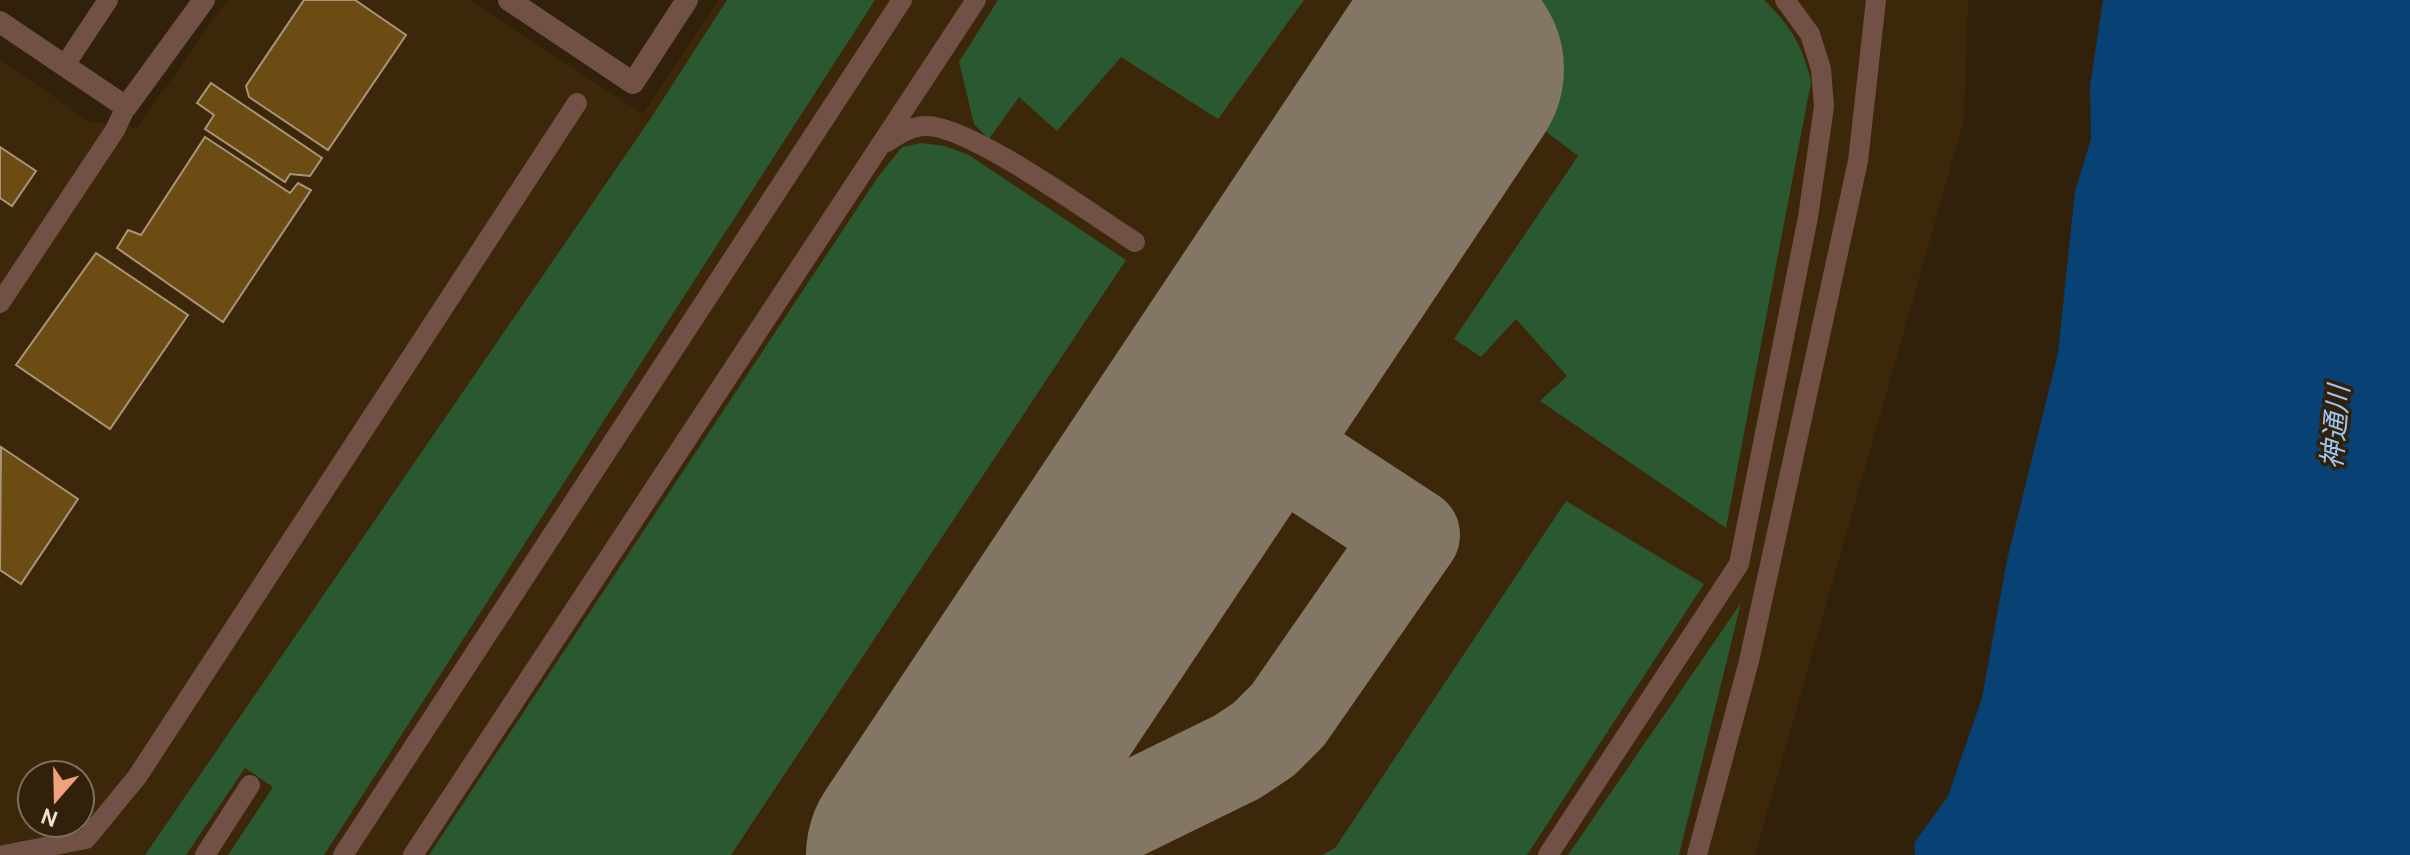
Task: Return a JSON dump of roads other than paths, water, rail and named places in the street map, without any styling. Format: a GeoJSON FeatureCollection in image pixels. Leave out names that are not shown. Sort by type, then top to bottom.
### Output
{"type":"FeatureCollection","features":[{"type":"Feature","properties":{"kind":"street"},"geometry":{"type":"LineString","coordinates":[[0,22],[126,107],[204,0]]}},
{"type":"Feature","properties":{"kind":"street"},"geometry":{"type":"LineString","coordinates":[[509,0],[633,83],[687,0]]}},
{"type":"Feature","properties":{"kind":"lane"},"geometry":{"type":"LineString","coordinates":[[65,65],[108,0]]}},
{"type":"Feature","properties":{"kind":"lane"},"geometry":{"type":"LineString","coordinates":[[343,855],[902,0]]}},
{"type":"Feature","properties":{"kind":"lane"},"geometry":{"type":"LineString","coordinates":[[413,855],[976,0]]}},
{"type":"Feature","properties":{"kind":"lane"},"geometry":{"type":"LineString","coordinates":[[1548,855],[1739,564],[1808,217],[1824,107],[1821,69],[1810,34],[1785,0]]}},
{"type":"Feature","properties":{"kind":"lane"},"geometry":{"type":"LineString","coordinates":[[1697,855],[1749,661],[1858,161],[1876,0]]}},
{"type":"Feature","properties":{"kind":"lane"},"geometry":{"type":"LineString","coordinates":[[4,855],[86,839],[137,777],[577,103]]}},
{"type":"Feature","properties":{"kind":"lane"},"geometry":{"type":"LineString","coordinates":[[0,303],[115,130],[126,107]]}},
{"type":"Feature","properties":{"kind":"lane"},"geometry":{"type":"LineString","coordinates":[[880,146],[904,131],[927,125],[970,137],[1135,242]]}},
{"type":"Feature","properties":{"kind":"lane"},"geometry":{"type":"LineString","coordinates":[[205,855],[250,785]]}},
{"type":"Feature","properties":{"kind":"water","name":"神通川"},"geometry":{"type":"Polygon","coordinates":[[[2103,0],[2410,0],[2410,855],[1915,855],[1914,843],[1948,796],[1982,698],[2007,560],[2058,353],[2075,191],[2091,139],[2090,86],[2103,0]]]}}]}
